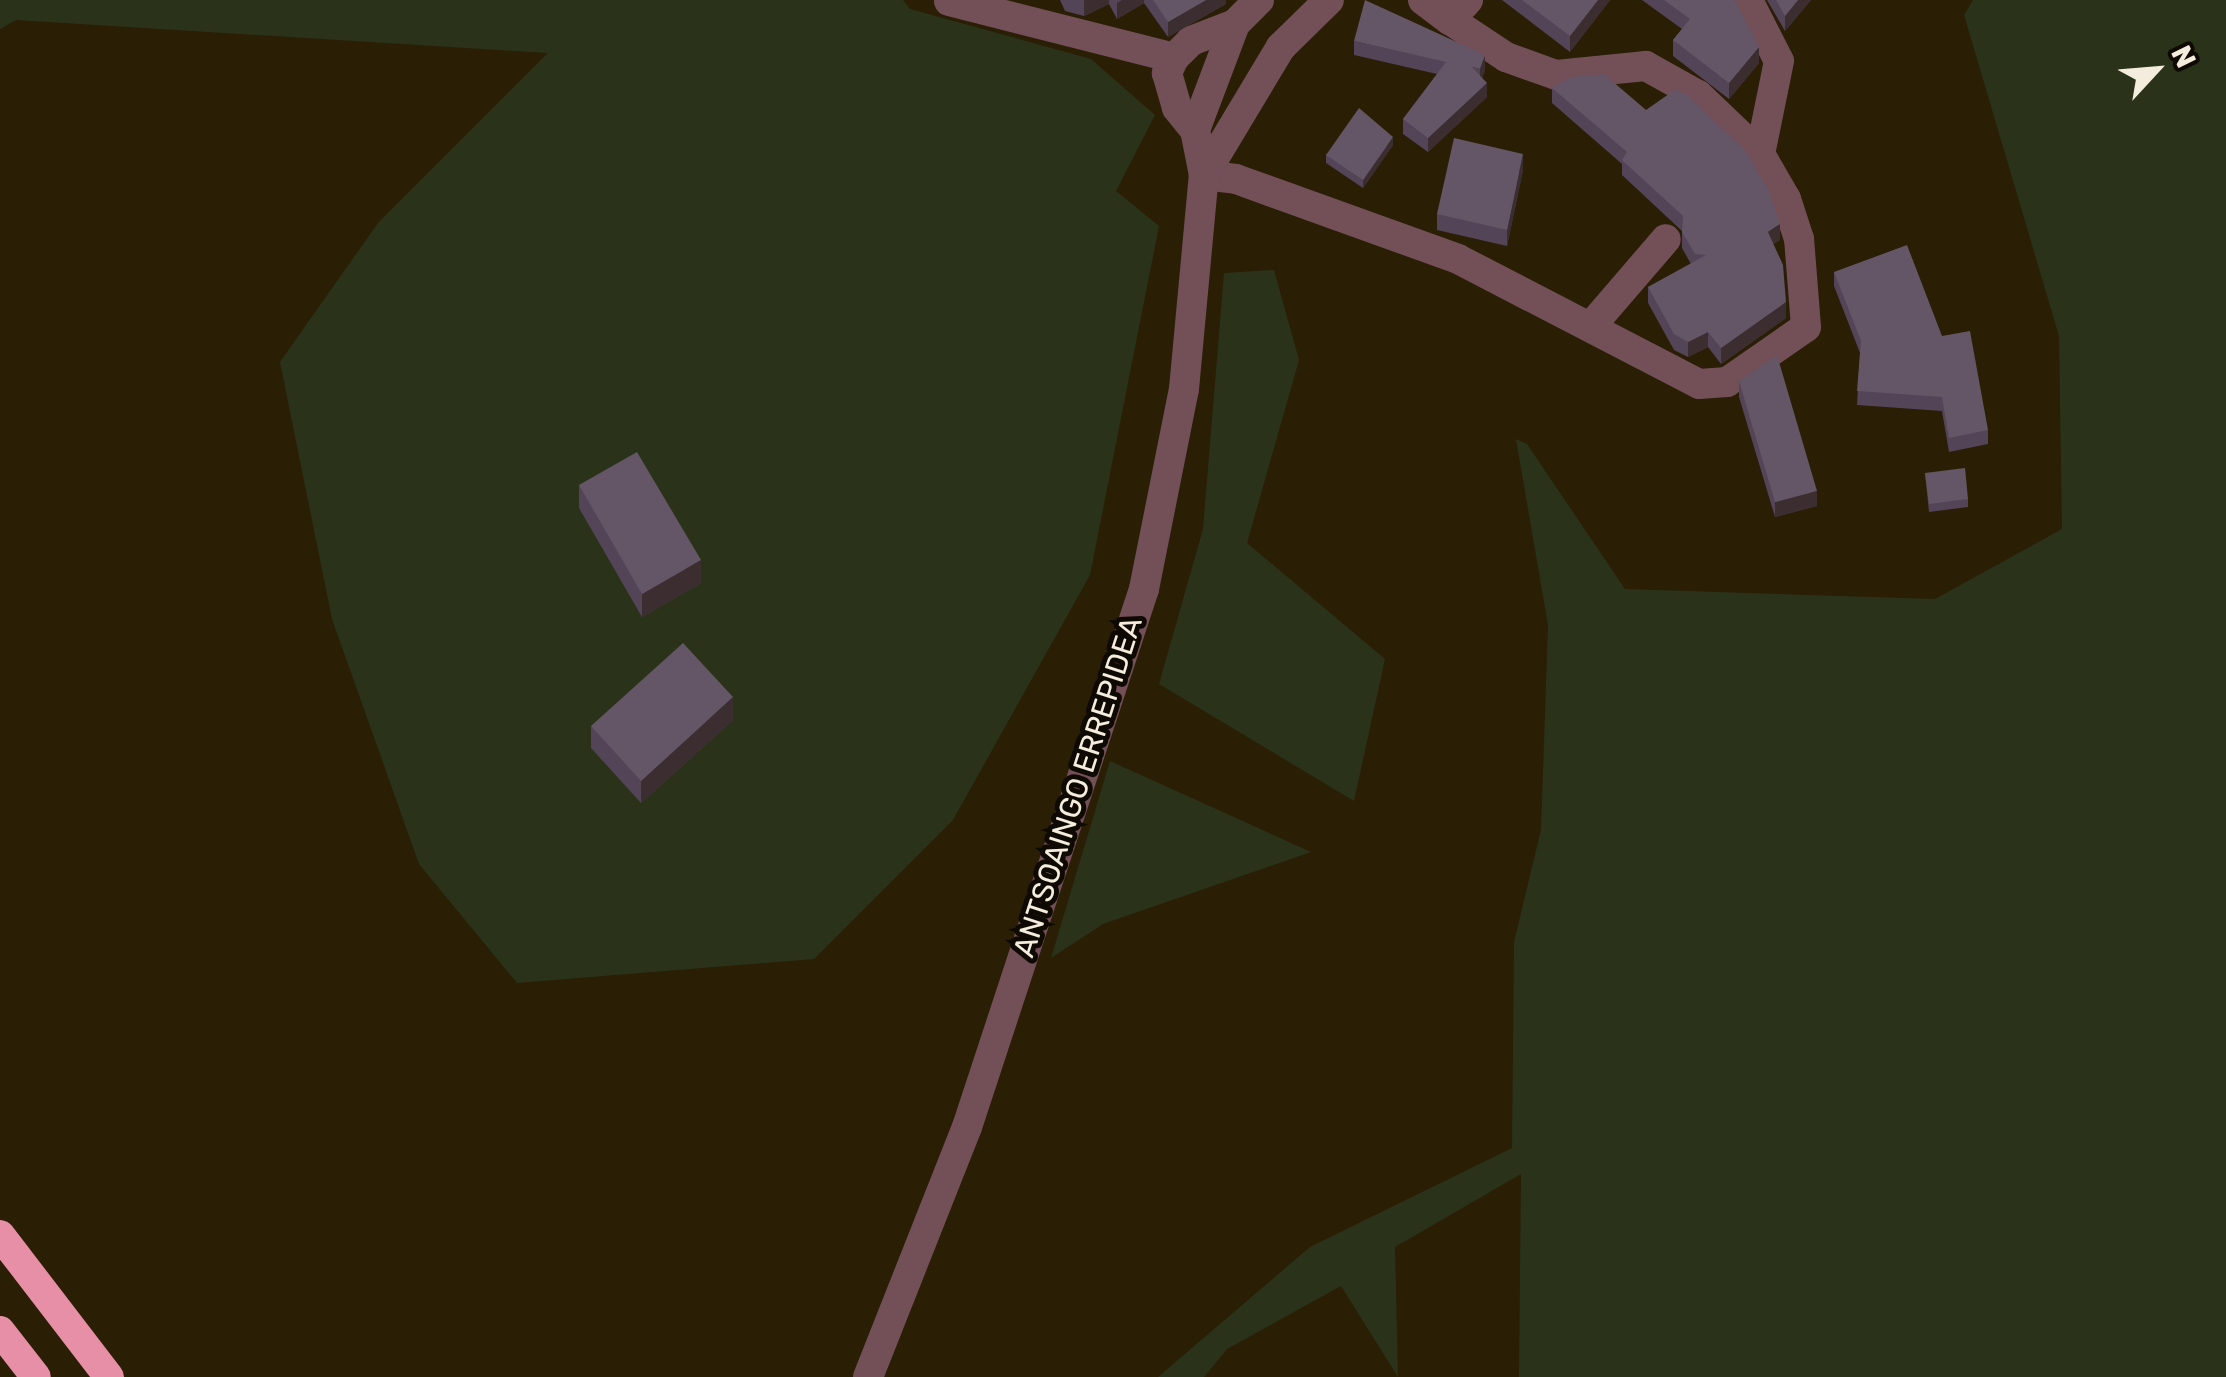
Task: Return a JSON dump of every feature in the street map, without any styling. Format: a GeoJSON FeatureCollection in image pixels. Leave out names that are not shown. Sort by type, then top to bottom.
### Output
{"type":"FeatureCollection","features":[{"type":"Feature","properties":{"kind":"highway"},"geometry":{"type":"LineString","coordinates":[[0,1235],[109,1377]]}},
{"type":"Feature","properties":{"kind":"highway"},"geometry":{"type":"LineString","coordinates":[[0,1331],[36,1377]]}},
{"type":"Feature","properties":{"kind":"street"},"geometry":{"type":"LineString","coordinates":[[1204,175],[1195,130],[1177,108],[1167,73],[1174,58],[1192,41],[1235,24],[1260,0]]}},
{"type":"Feature","properties":{"kind":"street"},"geometry":{"type":"LineString","coordinates":[[1204,175],[1281,47],[1329,0]]}},
{"type":"Feature","properties":{"kind":"street"},"geometry":{"type":"LineString","coordinates":[[1204,175],[1236,179],[1458,259],[1558,315],[1592,325],[1700,384],[1728,382],[1806,327],[1799,239],[1760,154],[1698,95],[1646,66],[1556,75],[1506,57],[1459,10],[1424,0]]}},
{"type":"Feature","properties":{"kind":"street"},"geometry":{"type":"LineString","coordinates":[[1748,0],[1779,61],[1760,154]]}},
{"type":"Feature","properties":{"kind":"street"},"geometry":{"type":"LineString","coordinates":[[948,2],[1174,58]]}},
{"type":"Feature","properties":{"kind":"street"},"geometry":{"type":"LineString","coordinates":[[1195,130],[1235,24]]}},
{"type":"Feature","properties":{"kind":"street","name":"ANTSOAINGO ERREPIDEA"},"geometry":{"type":"LineString","coordinates":[[868,1377],[968,1127],[1144,590],[1184,389],[1204,175]]}},
{"type":"Feature","properties":{"kind":"street"},"geometry":{"type":"LineString","coordinates":[[1592,325],[1666,239]]}},
{"type":"Feature","properties":{"kind":"green space"},"geometry":{"type":"Polygon","coordinates":[[[0,0],[903,0],[910,9],[1091,59],[1155,115],[1116,191],[1159,226],[1090,575],[953,820],[814,959],[517,983],[419,864],[332,619],[280,362],[378,223],[548,53],[16,20],[0,29],[0,0]]]}},
{"type":"Feature","properties":{"kind":"green space"},"geometry":{"type":"Polygon","coordinates":[[[1973,0],[2226,0],[2226,1377],[1519,1377],[1521,1174],[1395,1247],[1398,1377],[1341,1286],[1227,1349],[1204,1377],[1158,1377],[1310,1247],[1512,1148],[1514,942],[1541,830],[1548,625],[1516,439],[1527,444],[1625,589],[1935,599],[2062,529],[2059,336],[1964,15],[1973,0]]]}},
{"type":"Feature","properties":{"kind":"green space"},"geometry":{"type":"Polygon","coordinates":[[[1274,270],[1299,360],[1247,543],[1385,659],[1354,801],[1159,684],[1203,529],[1224,273],[1274,270]]]}},
{"type":"Feature","properties":{"kind":"green space"},"geometry":{"type":"Polygon","coordinates":[[[1110,761],[1311,852],[1103,924],[1051,958],[1110,761]]]}},
{"type":"Feature","properties":{"kind":"building"},"geometry":{"type":"Polygon","coordinates":[[[1153,0],[1206,0],[1168,22],[1153,0]]]}},
{"type":"Feature","properties":{"kind":"building"},"geometry":{"type":"Polygon","coordinates":[[[1365,0],[1485,55],[1480,69],[1472,67],[1487,83],[1428,138],[1403,119],[1446,62],[1354,41],[1365,0]]]}},
{"type":"Feature","properties":{"kind":"building"},"geometry":{"type":"Polygon","coordinates":[[[1522,0],[1598,0],[1570,36],[1522,0]]]}},
{"type":"Feature","properties":{"kind":"building"},"geometry":{"type":"Polygon","coordinates":[[[1664,0],[1735,0],[1759,47],[1729,83],[1673,40],[1690,19],[1664,0]]]}},
{"type":"Feature","properties":{"kind":"building"},"geometry":{"type":"Polygon","coordinates":[[[1776,0],[1798,0],[1785,16],[1776,0]]]}},
{"type":"Feature","properties":{"kind":"building"},"geometry":{"type":"Polygon","coordinates":[[[1604,74],[1646,110],[1676,89],[1687,95],[1745,150],[1769,191],[1780,224],[1768,232],[1783,265],[1786,302],[1721,348],[1708,332],[1688,342],[1674,334],[1648,287],[1706,255],[1695,254],[1682,232],[1683,216],[1622,160],[1627,152],[1552,88],[1571,77],[1604,74]]]}},
{"type":"Feature","properties":{"kind":"building"},"geometry":{"type":"Polygon","coordinates":[[[1359,108],[1393,137],[1363,180],[1326,155],[1359,108]]]}},
{"type":"Feature","properties":{"kind":"building"},"geometry":{"type":"Polygon","coordinates":[[[1454,138],[1523,154],[1507,230],[1437,214],[1454,138]]]}},
{"type":"Feature","properties":{"kind":"building"},"geometry":{"type":"Polygon","coordinates":[[[1907,245],[1942,336],[1970,331],[1988,430],[1949,438],[1942,397],[1857,391],[1861,341],[1834,272],[1907,245]]]}},
{"type":"Feature","properties":{"kind":"building"},"geometry":{"type":"Polygon","coordinates":[[[1777,355],[1817,491],[1775,502],[1739,381],[1777,355]]]}},
{"type":"Feature","properties":{"kind":"building"},"geometry":{"type":"Polygon","coordinates":[[[637,452],[701,560],[642,594],[579,485],[637,452]]]}},
{"type":"Feature","properties":{"kind":"building"},"geometry":{"type":"Polygon","coordinates":[[[1965,468],[1968,499],[1929,504],[1925,473],[1965,468]]]}},
{"type":"Feature","properties":{"kind":"building"},"geometry":{"type":"Polygon","coordinates":[[[683,643],[733,697],[641,781],[591,726],[683,643]]]}}]}
